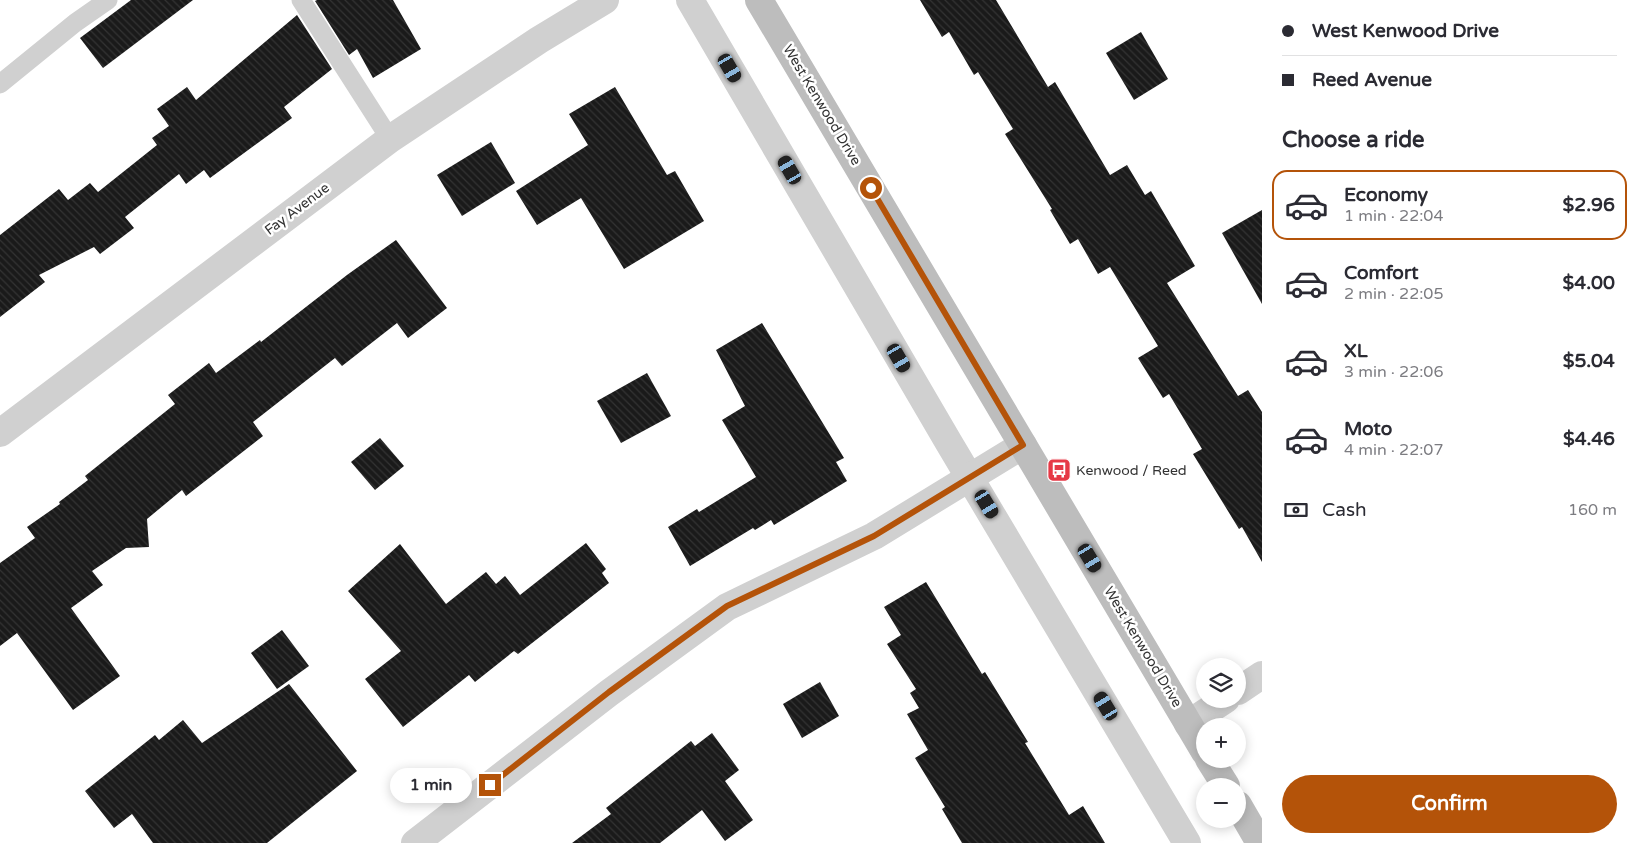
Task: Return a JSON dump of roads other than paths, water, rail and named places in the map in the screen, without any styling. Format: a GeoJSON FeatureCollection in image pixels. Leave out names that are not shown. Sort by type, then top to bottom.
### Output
{"type":"FeatureCollection","features":[{"type":"Feature","properties":{"kind":"street","name":"Fay Avenue"},"geometry":{"type":"LineString","coordinates":[[0,433],[390,139],[538,40],[605,0]]}},
{"type":"Feature","properties":{"kind":"street"},"geometry":{"type":"LineString","coordinates":[[690,0],[1187,843]]}},
{"type":"Feature","properties":{"kind":"street","name":"West Kenwood Drive"},"geometry":{"type":"LineString","coordinates":[[759,0],[1196,737]]}},
{"type":"Feature","properties":{"kind":"street"},"geometry":{"type":"LineString","coordinates":[[415,843],[609,692],[727,606],[874,536],[1023,445]]}},
{"type":"Feature","properties":{"kind":"street"},"geometry":{"type":"LineString","coordinates":[[1246,686],[1262,675]]}},
{"type":"Feature","properties":{"kind":"street"},"geometry":{"type":"LineString","coordinates":[[1188,724],[1212,708]]}},
{"type":"Feature","properties":{"kind":"street"},"geometry":{"type":"LineString","coordinates":[[1246,819],[1260,843]]}},
{"type":"Feature","properties":{"kind":"lane"},"geometry":{"type":"LineString","coordinates":[[0,84],[75,23],[108,0]]}},
{"type":"Feature","properties":{"kind":"lane"},"geometry":{"type":"LineString","coordinates":[[301,0],[390,139]]}},
{"type":"Feature","properties":{"kind":"place","name":"Kenwood / Reed"},"geometry":{"type":"Point","coordinates":[1059,470]}}]}
